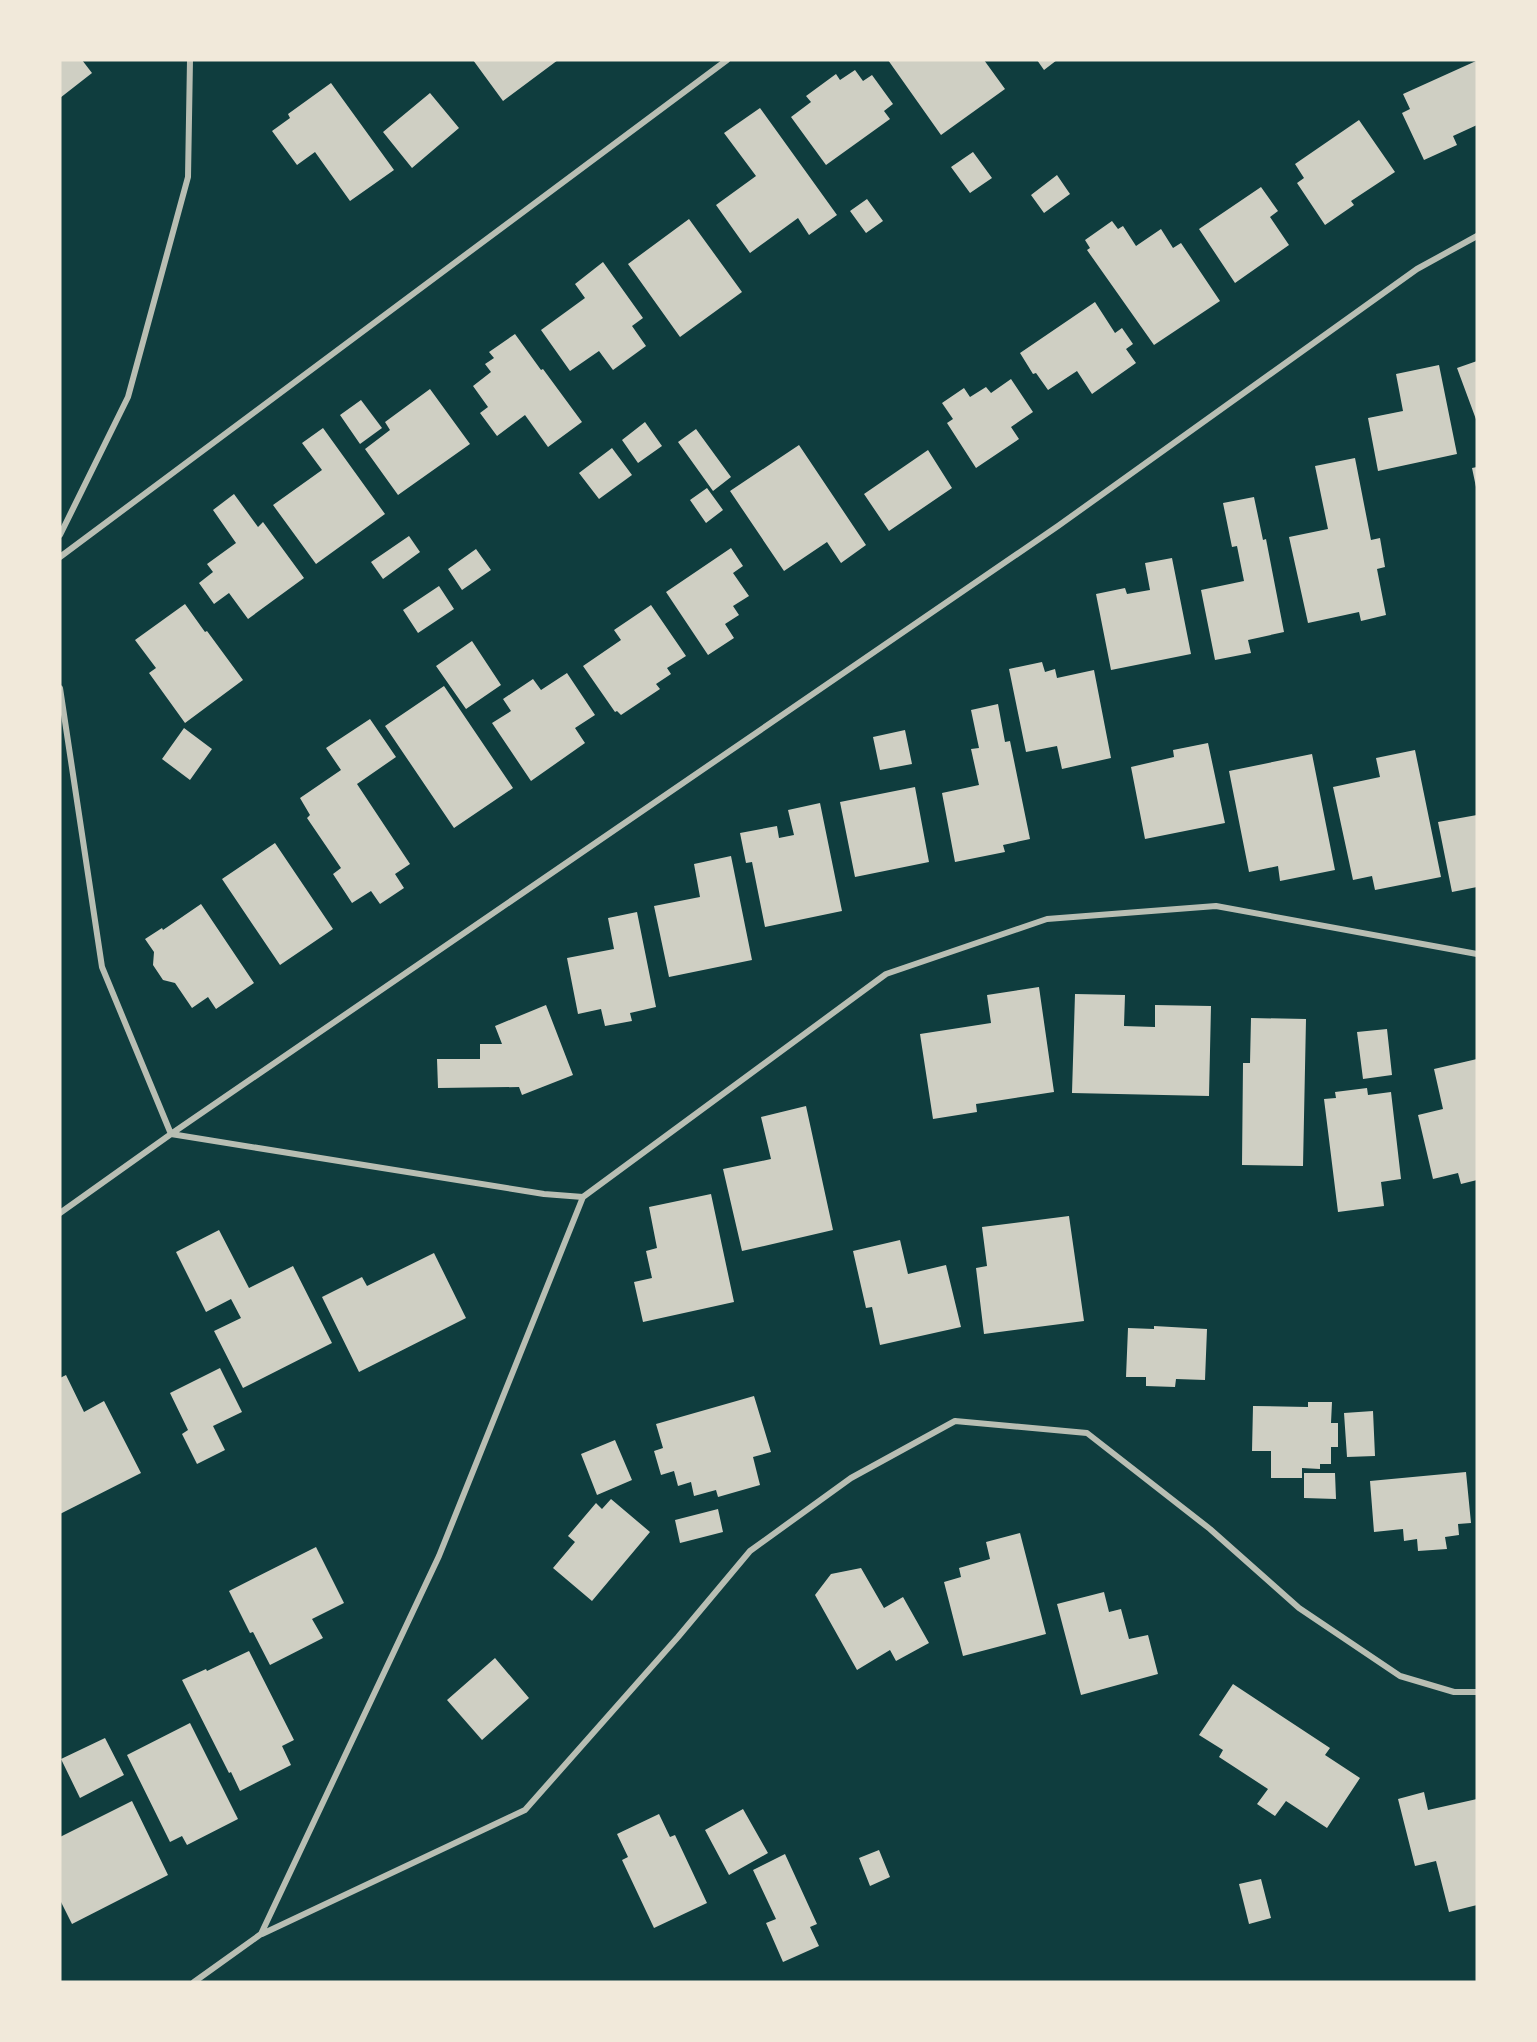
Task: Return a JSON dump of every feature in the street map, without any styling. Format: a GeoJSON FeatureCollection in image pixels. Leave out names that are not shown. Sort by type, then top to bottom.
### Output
{"type":"FeatureCollection","features":[{"type":"Feature","properties":{"kind":"street"},"geometry":{"type":"LineString","coordinates":[[60,535],[128,397],[188,177],[190,60]]}},
{"type":"Feature","properties":{"kind":"street"},"geometry":{"type":"LineString","coordinates":[[60,557],[727,60]]}},
{"type":"Feature","properties":{"kind":"street"},"geometry":{"type":"LineString","coordinates":[[60,1213],[171,1134],[1058,526],[1417,268],[1477,236]]}},
{"type":"Feature","properties":{"kind":"street"},"geometry":{"type":"LineString","coordinates":[[60,688],[102,967],[171,1134]]}},
{"type":"Feature","properties":{"kind":"street"},"geometry":{"type":"LineString","coordinates":[[261,1934],[439,1556],[583,1197],[886,974],[1047,919],[1216,906],[1477,954]]}},
{"type":"Feature","properties":{"kind":"street"},"geometry":{"type":"LineString","coordinates":[[171,1134],[544,1194],[583,1197]]}},
{"type":"Feature","properties":{"kind":"street"},"geometry":{"type":"LineString","coordinates":[[194,1982],[261,1934],[525,1810],[678,1637],[750,1551],[850,1478],[955,1421],[1087,1433],[1210,1529],[1299,1608],[1400,1676],[1454,1692],[1477,1692]]}},
{"type":"Feature","properties":{"kind":"building"},"geometry":{"type":"Polygon","coordinates":[[[60,60],[82,60],[92,73],[60,98],[60,60]]]}},
{"type":"Feature","properties":{"kind":"building"},"geometry":{"type":"Polygon","coordinates":[[[473,60],[558,60],[503,101],[473,60]]]}},
{"type":"Feature","properties":{"kind":"building"},"geometry":{"type":"Polygon","coordinates":[[[888,60],[984,60],[1005,89],[941,135],[888,60]]]}},
{"type":"Feature","properties":{"kind":"building"},"geometry":{"type":"Polygon","coordinates":[[[1037,60],[1057,60],[1044,70],[1037,60]]]}},
{"type":"Feature","properties":{"kind":"building"},"geometry":{"type":"Polygon","coordinates":[[[1476,61],[1477,125],[1453,136],[1457,145],[1424,160],[1402,113],[1410,109],[1403,94],[1476,61]]]}},
{"type":"Feature","properties":{"kind":"building"},"geometry":{"type":"Polygon","coordinates":[[[855,70],[863,81],[872,75],[893,104],[884,111],[890,119],[826,165],[791,117],[811,102],[806,96],[836,74],[840,80],[855,70]]]}},
{"type":"Feature","properties":{"kind":"building"},"geometry":{"type":"Polygon","coordinates":[[[331,83],[394,170],[350,201],[315,152],[297,165],[272,131],[290,118],[288,114],[331,83]]]}},
{"type":"Feature","properties":{"kind":"building"},"geometry":{"type":"Polygon","coordinates":[[[430,93],[459,128],[412,168],[383,132],[430,93]]]}},
{"type":"Feature","properties":{"kind":"building"},"geometry":{"type":"Polygon","coordinates":[[[760,108],[837,215],[809,235],[798,218],[750,253],[716,205],[756,176],[724,133],[760,108]]]}},
{"type":"Feature","properties":{"kind":"building"},"geometry":{"type":"Polygon","coordinates":[[[1359,120],[1395,172],[1351,201],[1354,205],[1325,225],[1297,183],[1304,178],[1295,164],[1359,120]]]}},
{"type":"Feature","properties":{"kind":"building"},"geometry":{"type":"Polygon","coordinates":[[[973,152],[992,178],[970,193],[951,167],[973,152]]]}},
{"type":"Feature","properties":{"kind":"building"},"geometry":{"type":"Polygon","coordinates":[[[1057,175],[1070,194],[1044,213],[1031,195],[1057,175]]]}},
{"type":"Feature","properties":{"kind":"building"},"geometry":{"type":"Polygon","coordinates":[[[1261,187],[1278,211],[1270,217],[1289,245],[1235,283],[1199,229],[1261,187]]]}},
{"type":"Feature","properties":{"kind":"building"},"geometry":{"type":"Polygon","coordinates":[[[867,199],[883,221],[866,233],[850,211],[867,199]]]}},
{"type":"Feature","properties":{"kind":"building"},"geometry":{"type":"Polygon","coordinates":[[[689,219],[742,292],[680,337],[628,264],[689,219]]]}},
{"type":"Feature","properties":{"kind":"building"},"geometry":{"type":"Polygon","coordinates":[[[1112,221],[1118,229],[1123,226],[1136,246],[1161,229],[1173,248],[1181,243],[1220,301],[1154,345],[1087,250],[1090,248],[1085,240],[1112,221]]]}},
{"type":"Feature","properties":{"kind":"building"},"geometry":{"type":"Polygon","coordinates":[[[603,262],[643,318],[632,326],[646,346],[613,370],[599,351],[570,371],[541,330],[585,298],[575,284],[603,262]]]}},
{"type":"Feature","properties":{"kind":"building"},"geometry":{"type":"Polygon","coordinates":[[[1095,302],[1115,333],[1122,328],[1133,344],[1126,349],[1136,363],[1092,394],[1077,371],[1048,390],[1036,373],[1033,374],[1020,353],[1095,302]]]}},
{"type":"Feature","properties":{"kind":"building"},"geometry":{"type":"Polygon","coordinates":[[[515,334],[582,422],[548,447],[525,415],[497,436],[480,413],[488,407],[473,386],[491,372],[485,364],[494,358],[489,352],[515,334]]]}},
{"type":"Feature","properties":{"kind":"building"},"geometry":{"type":"Polygon","coordinates":[[[1477,361],[1477,422],[1457,368],[1477,361]]]}},
{"type":"Feature","properties":{"kind":"building"},"geometry":{"type":"Polygon","coordinates":[[[1439,365],[1457,454],[1378,471],[1368,418],[1403,411],[1396,374],[1439,365]]]}},
{"type":"Feature","properties":{"kind":"building"},"geometry":{"type":"Polygon","coordinates":[[[1011,379],[1033,412],[1011,427],[1019,439],[976,468],[947,423],[953,419],[942,403],[964,388],[970,397],[986,387],[991,393],[1011,379]]]}},
{"type":"Feature","properties":{"kind":"building"},"geometry":{"type":"Polygon","coordinates":[[[430,389],[470,444],[398,495],[365,449],[390,430],[385,422],[430,389]]]}},
{"type":"Feature","properties":{"kind":"building"},"geometry":{"type":"Polygon","coordinates":[[[361,400],[382,428],[360,444],[340,415],[361,400]]]}},
{"type":"Feature","properties":{"kind":"building"},"geometry":{"type":"Polygon","coordinates":[[[645,422],[662,446],[638,463],[622,440],[645,422]]]}},
{"type":"Feature","properties":{"kind":"building"},"geometry":{"type":"Polygon","coordinates":[[[323,428],[385,514],[316,564],[273,505],[322,470],[302,443],[323,428]]]}},
{"type":"Feature","properties":{"kind":"building"},"geometry":{"type":"Polygon","coordinates":[[[696,429],[731,477],[713,491],[678,442],[696,429]]]}},
{"type":"Feature","properties":{"kind":"building"},"geometry":{"type":"Polygon","coordinates":[[[799,445],[866,545],[841,563],[827,542],[784,571],[730,491],[799,445]]]}},
{"type":"Feature","properties":{"kind":"building"},"geometry":{"type":"Polygon","coordinates":[[[612,448],[632,475],[599,499],[579,473],[612,448]]]}},
{"type":"Feature","properties":{"kind":"building"},"geometry":{"type":"Polygon","coordinates":[[[928,450],[952,488],[889,531],[864,494],[928,450]]]}},
{"type":"Feature","properties":{"kind":"building"},"geometry":{"type":"Polygon","coordinates":[[[1355,458],[1371,540],[1380,538],[1385,567],[1377,569],[1386,615],[1361,621],[1359,612],[1308,623],[1289,537],[1328,529],[1315,466],[1355,458]]]}},
{"type":"Feature","properties":{"kind":"building"},"geometry":{"type":"Polygon","coordinates":[[[1477,467],[1477,487],[1476,487],[1472,468],[1477,467]]]}},
{"type":"Feature","properties":{"kind":"building"},"geometry":{"type":"Polygon","coordinates":[[[707,488],[723,510],[706,523],[690,500],[707,488]]]}},
{"type":"Feature","properties":{"kind":"building"},"geometry":{"type":"Polygon","coordinates":[[[234,494],[258,527],[263,522],[304,578],[248,619],[229,593],[214,604],[199,583],[213,572],[207,564],[236,543],[213,510],[234,494]]]}},
{"type":"Feature","properties":{"kind":"building"},"geometry":{"type":"Polygon","coordinates":[[[1254,497],[1263,540],[1266,539],[1284,632],[1248,640],[1251,653],[1215,660],[1201,590],[1244,581],[1237,546],[1232,547],[1223,503],[1254,497]]]}},
{"type":"Feature","properties":{"kind":"building"},"geometry":{"type":"Polygon","coordinates":[[[409,536],[420,552],[383,579],[371,562],[409,536]]]}},
{"type":"Feature","properties":{"kind":"building"},"geometry":{"type":"Polygon","coordinates":[[[731,548],[743,566],[733,573],[749,596],[733,606],[739,615],[725,624],[734,638],[708,655],[666,592],[731,548]]]}},
{"type":"Feature","properties":{"kind":"building"},"geometry":{"type":"Polygon","coordinates":[[[476,549],[491,570],[462,590],[448,569],[476,549]]]}},
{"type":"Feature","properties":{"kind":"building"},"geometry":{"type":"Polygon","coordinates":[[[1172,558],[1191,654],[1111,670],[1096,594],[1125,588],[1127,594],[1150,590],[1145,563],[1172,558]]]}},
{"type":"Feature","properties":{"kind":"building"},"geometry":{"type":"Polygon","coordinates":[[[439,586],[454,609],[418,633],[403,610],[439,586]]]}},
{"type":"Feature","properties":{"kind":"building"},"geometry":{"type":"Polygon","coordinates":[[[185,604],[243,680],[185,723],[149,673],[156,668],[135,640],[185,604]]]}},
{"type":"Feature","properties":{"kind":"building"},"geometry":{"type":"Polygon","coordinates":[[[651,605],[686,656],[667,668],[671,674],[656,684],[660,689],[621,715],[615,712],[583,666],[621,640],[614,630],[651,605]]]}},
{"type":"Feature","properties":{"kind":"building"},"geometry":{"type":"Polygon","coordinates":[[[472,641],[501,685],[466,709],[436,666],[472,641]]]}},
{"type":"Feature","properties":{"kind":"building"},"geometry":{"type":"Polygon","coordinates":[[[1042,662],[1045,672],[1055,669],[1057,678],[1094,670],[1111,758],[1062,769],[1057,746],[1026,752],[1009,669],[1042,662]]]}},
{"type":"Feature","properties":{"kind":"building"},"geometry":{"type":"Polygon","coordinates":[[[567,673],[595,715],[575,728],[585,743],[531,781],[492,723],[511,711],[503,699],[533,679],[541,690],[567,673]]]}},
{"type":"Feature","properties":{"kind":"building"},"geometry":{"type":"Polygon","coordinates":[[[444,686],[513,788],[454,828],[385,726],[444,686]]]}},
{"type":"Feature","properties":{"kind":"building"},"geometry":{"type":"Polygon","coordinates":[[[998,704],[1005,742],[1010,741],[1030,839],[1003,845],[1005,852],[955,862],[942,793],[979,785],[971,749],[979,748],[971,710],[998,704]]]}},
{"type":"Feature","properties":{"kind":"building"},"geometry":{"type":"Polygon","coordinates":[[[370,719],[396,757],[357,784],[410,864],[395,874],[404,888],[380,904],[371,891],[352,903],[333,874],[341,868],[307,818],[310,815],[300,798],[341,770],[326,748],[370,719]]]}},
{"type":"Feature","properties":{"kind":"building"},"geometry":{"type":"Polygon","coordinates":[[[184,728],[212,749],[190,780],[162,759],[184,728]]]}},
{"type":"Feature","properties":{"kind":"building"},"geometry":{"type":"Polygon","coordinates":[[[905,730],[912,764],[880,770],[873,737],[905,730]]]}},
{"type":"Feature","properties":{"kind":"building"},"geometry":{"type":"Polygon","coordinates":[[[1208,743],[1225,823],[1145,839],[1131,767],[1174,757],[1173,750],[1208,743]]]}},
{"type":"Feature","properties":{"kind":"building"},"geometry":{"type":"Polygon","coordinates":[[[1415,750],[1441,877],[1375,890],[1372,876],[1353,880],[1333,787],[1380,777],[1376,758],[1415,750]]]}},
{"type":"Feature","properties":{"kind":"building"},"geometry":{"type":"Polygon","coordinates":[[[1312,754],[1335,870],[1280,881],[1278,866],[1249,872],[1229,771],[1312,754]]]}},
{"type":"Feature","properties":{"kind":"building"},"geometry":{"type":"Polygon","coordinates":[[[915,787],[929,862],[855,877],[840,802],[915,787]]]}},
{"type":"Feature","properties":{"kind":"building"},"geometry":{"type":"Polygon","coordinates":[[[820,803],[842,911],[765,927],[752,862],[746,863],[740,833],[777,826],[779,838],[794,835],[788,810],[820,803]]]}},
{"type":"Feature","properties":{"kind":"building"},"geometry":{"type":"Polygon","coordinates":[[[1477,815],[1477,887],[1452,892],[1438,822],[1477,815]]]}},
{"type":"Feature","properties":{"kind":"building"},"geometry":{"type":"Polygon","coordinates":[[[275,843],[333,929],[280,965],[222,879],[275,843]]]}},
{"type":"Feature","properties":{"kind":"building"},"geometry":{"type":"Polygon","coordinates":[[[731,856],[752,960],[669,977],[654,906],[700,897],[694,864],[731,856]]]}},
{"type":"Feature","properties":{"kind":"building"},"geometry":{"type":"Polygon","coordinates":[[[201,904],[254,983],[216,1009],[208,997],[192,1008],[175,983],[163,980],[153,965],[154,952],[145,939],[162,928],[163,930],[201,904]]]}},
{"type":"Feature","properties":{"kind":"building"},"geometry":{"type":"Polygon","coordinates":[[[637,912],[656,1007],[630,1013],[632,1021],[605,1026],[601,1009],[578,1014],[567,958],[614,949],[608,918],[637,912]]]}},
{"type":"Feature","properties":{"kind":"building"},"geometry":{"type":"Polygon","coordinates":[[[1039,987],[1054,1092],[976,1104],[977,1112],[933,1119],[920,1034],[991,1023],[987,995],[1039,987]]]}},
{"type":"Feature","properties":{"kind":"building"},"geometry":{"type":"Polygon","coordinates":[[[1075,994],[1125,995],[1124,1026],[1155,1027],[1155,1005],[1211,1006],[1209,1096],[1072,1093],[1075,994]]]}},
{"type":"Feature","properties":{"kind":"building"},"geometry":{"type":"Polygon","coordinates":[[[546,1005],[573,1075],[522,1095],[519,1087],[438,1088],[437,1059],[480,1059],[480,1044],[502,1044],[495,1026],[546,1005]]]}},
{"type":"Feature","properties":{"kind":"building"},"geometry":{"type":"Polygon","coordinates":[[[1251,1018],[1306,1019],[1303,1166],[1242,1165],[1243,1063],[1250,1063],[1251,1018]]]}},
{"type":"Feature","properties":{"kind":"building"},"geometry":{"type":"Polygon","coordinates":[[[1387,1029],[1392,1075],[1363,1079],[1357,1032],[1387,1029]]]}},
{"type":"Feature","properties":{"kind":"building"},"geometry":{"type":"Polygon","coordinates":[[[1477,1059],[1477,1180],[1461,1184],[1458,1173],[1433,1179],[1418,1115],[1443,1109],[1434,1069],[1477,1059]]]}},
{"type":"Feature","properties":{"kind":"building"},"geometry":{"type":"Polygon","coordinates":[[[1367,1088],[1368,1095],[1391,1092],[1401,1179],[1381,1182],[1384,1206],[1338,1212],[1324,1099],[1336,1098],[1335,1092],[1367,1088]]]}},
{"type":"Feature","properties":{"kind":"building"},"geometry":{"type":"Polygon","coordinates":[[[806,1106],[833,1230],[742,1251],[723,1169],[771,1159],[761,1117],[806,1106]]]}},
{"type":"Feature","properties":{"kind":"building"},"geometry":{"type":"Polygon","coordinates":[[[711,1194],[734,1302],[643,1322],[634,1282],[652,1278],[646,1251],[657,1248],[649,1207],[711,1194]]]}},
{"type":"Feature","properties":{"kind":"building"},"geometry":{"type":"Polygon","coordinates":[[[1069,1216],[1084,1321],[984,1334],[976,1268],[987,1266],[982,1227],[1069,1216]]]}},
{"type":"Feature","properties":{"kind":"building"},"geometry":{"type":"Polygon","coordinates":[[[219,1230],[249,1288],[293,1266],[332,1343],[243,1388],[214,1331],[241,1318],[231,1299],[206,1312],[176,1252],[219,1230]]]}},
{"type":"Feature","properties":{"kind":"building"},"geometry":{"type":"Polygon","coordinates":[[[900,1240],[908,1274],[946,1265],[961,1327],[880,1345],[872,1307],[866,1308],[853,1251],[900,1240]]]}},
{"type":"Feature","properties":{"kind":"building"},"geometry":{"type":"Polygon","coordinates":[[[434,1253],[466,1318],[359,1372],[322,1297],[362,1277],[367,1286],[434,1253]]]}},
{"type":"Feature","properties":{"kind":"building"},"geometry":{"type":"Polygon","coordinates":[[[1154,1326],[1207,1329],[1205,1380],[1176,1379],[1175,1387],[1146,1386],[1146,1377],[1126,1377],[1128,1328],[1154,1329],[1154,1326]]]}},
{"type":"Feature","properties":{"kind":"building"},"geometry":{"type":"Polygon","coordinates":[[[220,1368],[242,1412],[213,1426],[225,1450],[197,1464],[182,1434],[188,1430],[170,1393],[220,1368]]]}},
{"type":"Feature","properties":{"kind":"building"},"geometry":{"type":"Polygon","coordinates":[[[66,1375],[84,1412],[104,1401],[141,1473],[60,1514],[60,1378],[66,1375]]]}},
{"type":"Feature","properties":{"kind":"building"},"geometry":{"type":"Polygon","coordinates":[[[754,1396],[771,1452],[753,1457],[760,1485],[718,1497],[716,1490],[694,1496],[691,1482],[678,1486],[674,1471],[661,1475],[654,1451],[663,1448],[656,1424],[754,1396]]]}},
{"type":"Feature","properties":{"kind":"building"},"geometry":{"type":"Polygon","coordinates":[[[1308,1402],[1332,1402],[1331,1423],[1338,1423],[1338,1447],[1331,1447],[1331,1464],[1320,1464],[1320,1469],[1302,1468],[1302,1478],[1271,1478],[1271,1451],[1252,1451],[1253,1406],[1308,1407],[1308,1402]]]}},
{"type":"Feature","properties":{"kind":"building"},"geometry":{"type":"Polygon","coordinates":[[[1373,1411],[1375,1456],[1347,1457],[1344,1413],[1373,1411]]]}},
{"type":"Feature","properties":{"kind":"building"},"geometry":{"type":"Polygon","coordinates":[[[615,1440],[632,1480],[597,1495],[581,1454],[615,1440]]]}},
{"type":"Feature","properties":{"kind":"building"},"geometry":{"type":"Polygon","coordinates":[[[1466,1472],[1471,1523],[1458,1524],[1459,1535],[1445,1537],[1447,1549],[1418,1551],[1417,1539],[1404,1541],[1403,1529],[1374,1532],[1370,1481],[1466,1472]]]}},
{"type":"Feature","properties":{"kind":"building"},"geometry":{"type":"Polygon","coordinates":[[[1304,1473],[1335,1473],[1336,1499],[1304,1498],[1304,1473]]]}},
{"type":"Feature","properties":{"kind":"building"},"geometry":{"type":"Polygon","coordinates":[[[611,1499],[650,1532],[592,1601],[553,1568],[575,1542],[568,1536],[596,1503],[602,1509],[611,1499]]]}},
{"type":"Feature","properties":{"kind":"building"},"geometry":{"type":"Polygon","coordinates":[[[718,1509],[723,1532],[680,1543],[675,1520],[718,1509]]]}},
{"type":"Feature","properties":{"kind":"building"},"geometry":{"type":"Polygon","coordinates":[[[1020,1533],[1046,1634],[963,1656],[944,1582],[961,1577],[959,1568],[990,1559],[986,1542],[1020,1533]]]}},
{"type":"Feature","properties":{"kind":"building"},"geometry":{"type":"Polygon","coordinates":[[[316,1547],[344,1603],[312,1619],[323,1638],[270,1665],[253,1632],[250,1633],[229,1591],[316,1547]]]}},
{"type":"Feature","properties":{"kind":"building"},"geometry":{"type":"Polygon","coordinates":[[[861,1568],[884,1608],[903,1597],[929,1643],[896,1661],[890,1650],[857,1670],[815,1595],[831,1574],[861,1568]]]}},
{"type":"Feature","properties":{"kind":"building"},"geometry":{"type":"Polygon","coordinates":[[[1104,1592],[1109,1612],[1121,1609],[1129,1639],[1148,1635],[1158,1674],[1081,1695],[1057,1604],[1104,1592]]]}},
{"type":"Feature","properties":{"kind":"building"},"geometry":{"type":"Polygon","coordinates":[[[249,1651],[294,1740],[282,1746],[291,1765],[240,1791],[182,1680],[249,1651]]]}},
{"type":"Feature","properties":{"kind":"building"},"geometry":{"type":"Polygon","coordinates":[[[495,1658],[529,1698],[482,1740],[447,1700],[495,1658]]]}},
{"type":"Feature","properties":{"kind":"building"},"geometry":{"type":"Polygon","coordinates":[[[1233,1684],[1330,1748],[1325,1755],[1360,1778],[1327,1828],[1286,1801],[1275,1816],[1257,1804],[1268,1789],[1219,1757],[1223,1750],[1199,1735],[1233,1684]]]}},
{"type":"Feature","properties":{"kind":"building"},"geometry":{"type":"Polygon","coordinates":[[[190,1723],[238,1819],[187,1845],[182,1836],[170,1842],[127,1755],[190,1723]]]}},
{"type":"Feature","properties":{"kind":"building"},"geometry":{"type":"Polygon","coordinates":[[[105,1738],[124,1775],[80,1798],[61,1759],[105,1738]]]}},
{"type":"Feature","properties":{"kind":"building"},"geometry":{"type":"Polygon","coordinates":[[[1424,1792],[1428,1810],[1477,1799],[1477,1905],[1449,1912],[1436,1861],[1415,1866],[1398,1799],[1424,1792]]]}},
{"type":"Feature","properties":{"kind":"building"},"geometry":{"type":"Polygon","coordinates":[[[132,1801],[168,1875],[72,1924],[60,1900],[60,1837],[132,1801]]]}},
{"type":"Feature","properties":{"kind":"building"},"geometry":{"type":"Polygon","coordinates":[[[743,1809],[768,1853],[729,1875],[705,1830],[743,1809]]]}},
{"type":"Feature","properties":{"kind":"building"},"geometry":{"type":"Polygon","coordinates":[[[659,1814],[670,1837],[675,1835],[707,1903],[654,1928],[622,1860],[628,1857],[617,1834],[659,1814]]]}},
{"type":"Feature","properties":{"kind":"building"},"geometry":{"type":"Polygon","coordinates":[[[879,1850],[890,1877],[870,1886],[859,1858],[879,1850]]]}},
{"type":"Feature","properties":{"kind":"building"},"geometry":{"type":"Polygon","coordinates":[[[785,1854],[817,1924],[810,1927],[819,1946],[783,1962],[766,1923],[776,1919],[753,1870],[785,1854]]]}},
{"type":"Feature","properties":{"kind":"building"},"geometry":{"type":"Polygon","coordinates":[[[1261,1879],[1271,1918],[1249,1924],[1239,1884],[1261,1879]]]}}]}
